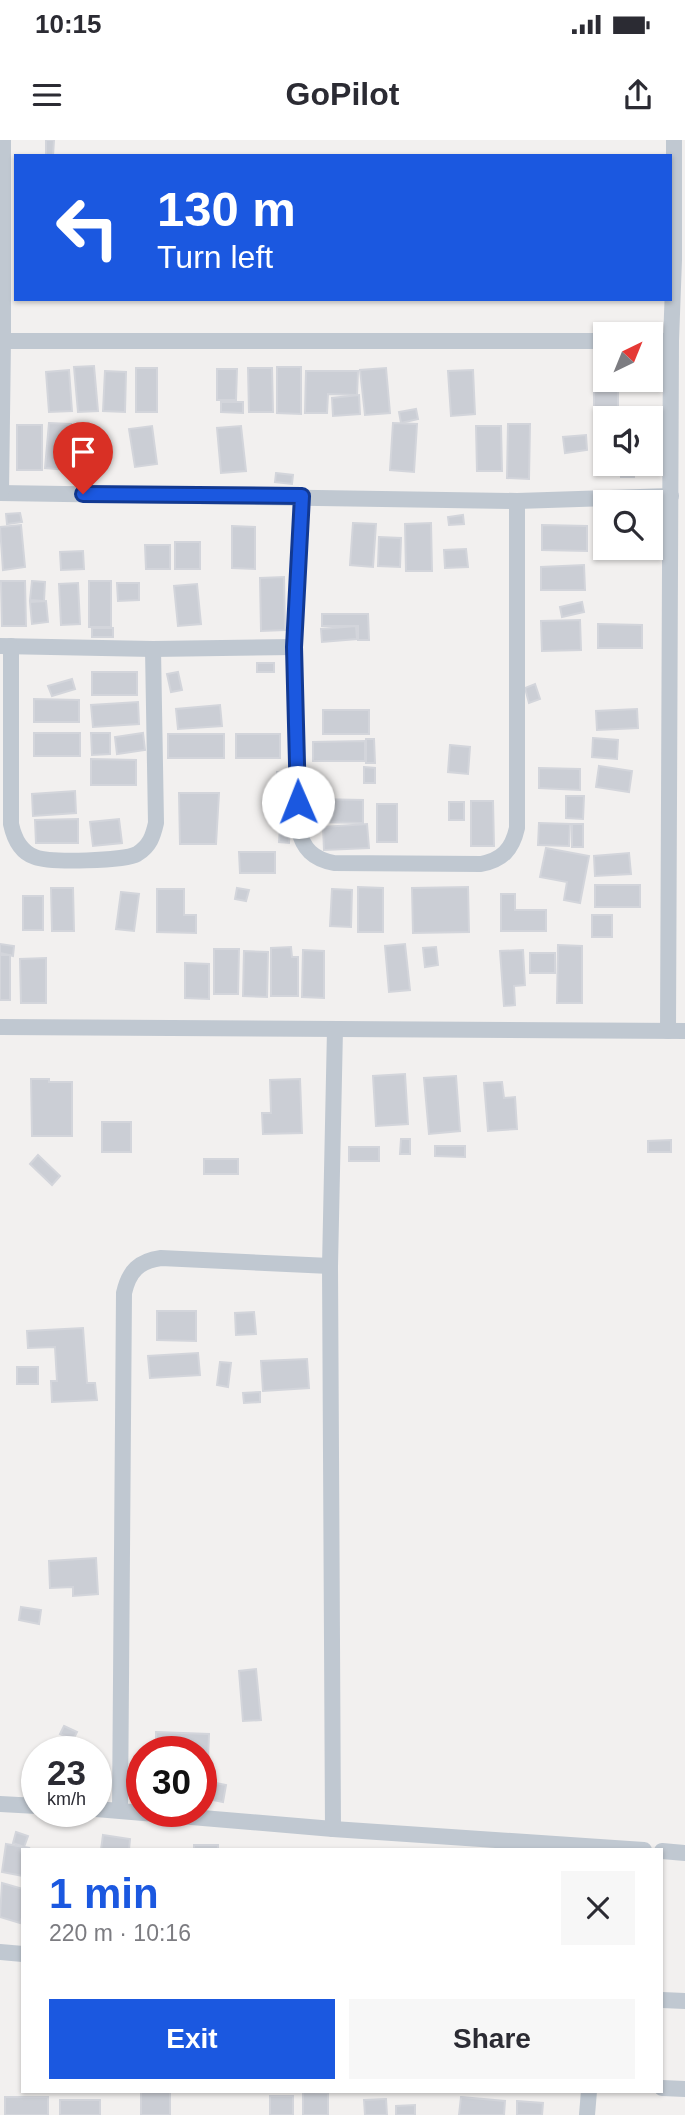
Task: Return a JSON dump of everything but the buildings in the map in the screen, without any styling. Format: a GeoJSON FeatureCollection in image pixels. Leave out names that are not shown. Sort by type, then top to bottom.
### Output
{"type":"FeatureCollection","features":[{"type":"Feature","properties":{"kind":"street"},"geometry":{"type":"LineString","coordinates":[[3,140],[0,493],[517,501],[671,496]]}},
{"type":"Feature","properties":{"kind":"street"},"geometry":{"type":"LineString","coordinates":[[668,1031],[671,341],[680,260],[674,140]]}},
{"type":"Feature","properties":{"kind":"street"},"geometry":{"type":"LineString","coordinates":[[3,341],[593,341]]}},
{"type":"Feature","properties":{"kind":"street"},"geometry":{"type":"LineString","coordinates":[[663,341],[671,341]]}},
{"type":"Feature","properties":{"kind":"street"},"geometry":{"type":"LineString","coordinates":[[302,496],[294,647],[298,828],[301,842],[309,853],[321,861],[334,863],[481,864],[495,861],[506,853],[514,842],[517,828],[517,501]]}},
{"type":"Feature","properties":{"kind":"street"},"geometry":{"type":"LineString","coordinates":[[153,649],[156,823],[153,836],[146,848],[134,856],[121,859],[48,860],[34,857],[22,849],[14,838],[11,824],[6,646],[153,649],[294,647]]}},
{"type":"Feature","properties":{"kind":"street"},"geometry":{"type":"LineString","coordinates":[[0,1027],[685,1031]]}},
{"type":"Feature","properties":{"kind":"street"},"geometry":{"type":"LineString","coordinates":[[333,1829],[330,1266],[335,1029]]}},
{"type":"Feature","properties":{"kind":"street"},"geometry":{"type":"LineString","coordinates":[[120,1810],[124,1293],[127,1279],[135,1267],[147,1260],[161,1258],[330,1266]]}},
{"type":"Feature","properties":{"kind":"street"},"geometry":{"type":"LineString","coordinates":[[0,1804],[21,1805]]}},
{"type":"Feature","properties":{"kind":"street"},"geometry":{"type":"LineString","coordinates":[[112,1810],[505,1844],[598,1848]]}},
{"type":"Feature","properties":{"kind":"street"},"geometry":{"type":"LineString","coordinates":[[663,1851],[685,1853]]}},
{"type":"Feature","properties":{"kind":"street"},"geometry":{"type":"LineString","coordinates":[[0,1952],[21,1954]]}},
{"type":"Feature","properties":{"kind":"street"},"geometry":{"type":"LineString","coordinates":[[663,2000],[685,2001]]}},
{"type":"Feature","properties":{"kind":"street"},"geometry":{"type":"LineString","coordinates":[[663,2088],[685,2089]]}},
{"type":"Feature","properties":{"kind":"street"},"geometry":{"type":"LineString","coordinates":[[587,2115],[589,2093]]}},
{"type":"Feature","properties":{"kind":"route"},"geometry":{"type":"LineString","coordinates":[[83,494],[302,496],[294,647],[298,802]]}}]}
